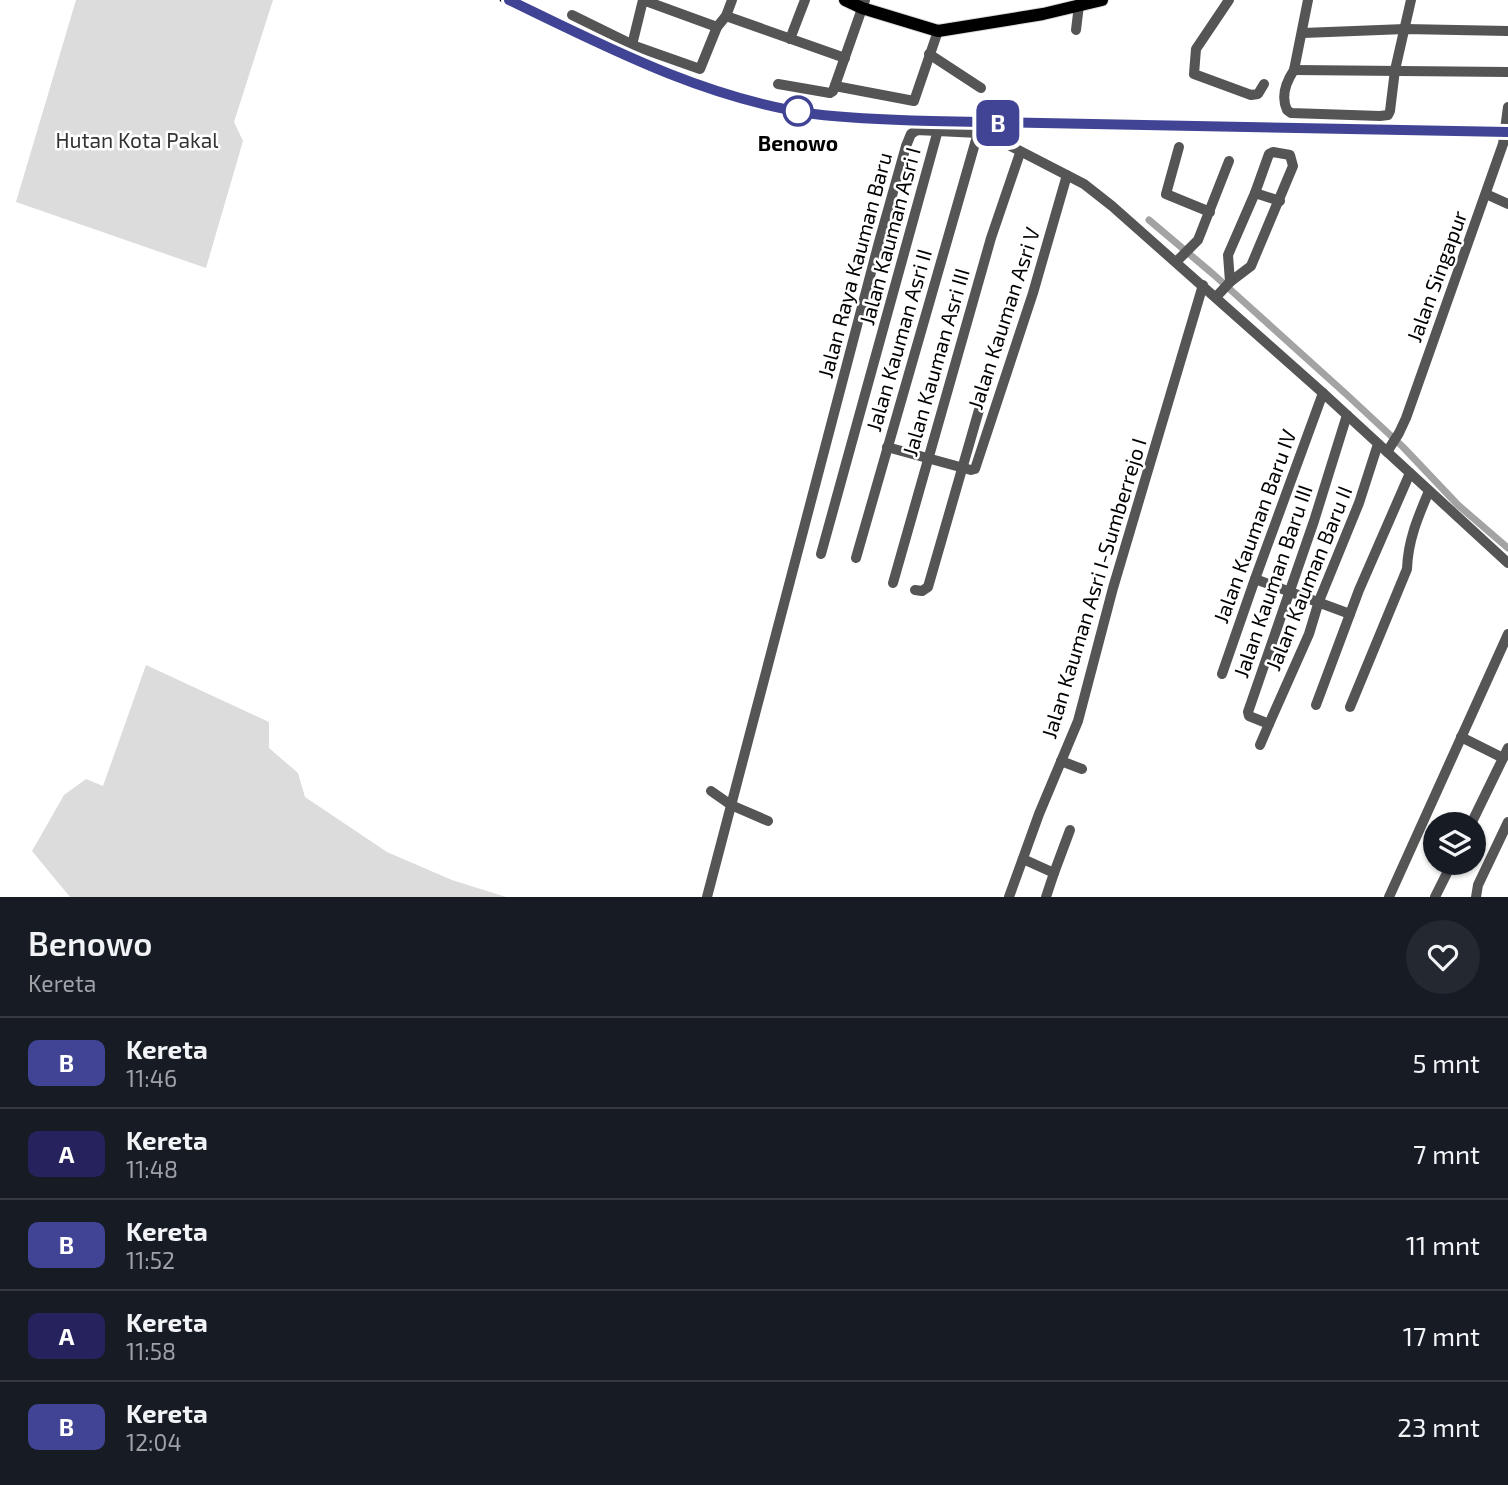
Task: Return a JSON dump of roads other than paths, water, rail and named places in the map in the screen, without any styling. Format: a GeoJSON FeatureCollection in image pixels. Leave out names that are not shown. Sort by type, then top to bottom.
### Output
{"type":"FeatureCollection","features":[{"type":"Feature","properties":{"kind":"main road"},"geometry":{"type":"LineString","coordinates":[[845,0],[864,4],[938,31],[1043,14],[1102,0]]}},
{"type":"Feature","properties":{"kind":"street"},"geometry":{"type":"LineString","coordinates":[[631,44],[643,0],[717,27]]}},
{"type":"Feature","properties":{"kind":"street"},"geometry":{"type":"LineString","coordinates":[[572,15],[631,44],[700,69],[717,27],[726,16],[732,0]]}},
{"type":"Feature","properties":{"kind":"street"},"geometry":{"type":"LineString","coordinates":[[790,39],[806,0]]}},
{"type":"Feature","properties":{"kind":"street"},"geometry":{"type":"LineString","coordinates":[[1229,0],[1196,49],[1194,74],[1251,95],[1258,94],[1264,84]]}},
{"type":"Feature","properties":{"kind":"street"},"geometry":{"type":"LineString","coordinates":[[1308,0],[1294,70],[1284,94],[1285,107],[1291,113],[1380,116],[1388,115],[1390,111],[1395,70],[1411,0]]}},
{"type":"Feature","properties":{"kind":"street"},"geometry":{"type":"LineString","coordinates":[[778,84],[830,93],[835,86],[864,4]]}},
{"type":"Feature","properties":{"kind":"street"},"geometry":{"type":"LineString","coordinates":[[1076,30],[1079,5]]}},
{"type":"Feature","properties":{"kind":"street"},"geometry":{"type":"LineString","coordinates":[[726,16],[845,58]]}},
{"type":"Feature","properties":{"kind":"street"},"geometry":{"type":"LineString","coordinates":[[1303,33],[1405,29],[1508,31]]}},
{"type":"Feature","properties":{"kind":"street"},"geometry":{"type":"LineString","coordinates":[[835,86],[911,103],[915,100],[938,31]]}},
{"type":"Feature","properties":{"kind":"street"},"geometry":{"type":"LineString","coordinates":[[929,54],[981,88]]}},
{"type":"Feature","properties":{"kind":"street"},"geometry":{"type":"LineString","coordinates":[[1294,70],[1508,72]]}},
{"type":"Feature","properties":{"kind":"street","name":"Jalan Singapur"},"geometry":{"type":"LineString","coordinates":[[1389,450],[1399,433],[1506,144],[1508,107]]}},
{"type":"Feature","properties":{"kind":"street","name":"Jalan Raya Kauman Baru"},"geometry":{"type":"LineString","coordinates":[[707,897],[906,146],[909,137],[917,130],[978,133],[1000,140],[1020,153],[1084,184],[1182,256],[1216,298],[1378,444],[1389,450],[1410,473],[1508,563]]}},
{"type":"Feature","properties":{"kind":"street","name":"Jalan Kauman Asri I"},"geometry":{"type":"LineString","coordinates":[[821,554],[938,130]]}},
{"type":"Feature","properties":{"kind":"street","name":"Jalan Kauman Asri II"},"geometry":{"type":"LineString","coordinates":[[856,558],[978,133]]}},
{"type":"Feature","properties":{"kind":"street"},"geometry":{"type":"LineString","coordinates":[[1179,147],[1165,192],[1210,212]]}},
{"type":"Feature","properties":{"kind":"street"},"geometry":{"type":"LineString","coordinates":[[1216,298],[1230,282],[1251,266],[1293,166],[1290,155],[1273,152],[1269,154],[1228,254],[1230,282]]}},
{"type":"Feature","properties":{"kind":"street","name":"Jalan Kauman Asri III"},"geometry":{"type":"LineString","coordinates":[[893,583],[991,238],[1020,153]]}},
{"type":"Feature","properties":{"kind":"street"},"geometry":{"type":"LineString","coordinates":[[1182,256],[1198,240],[1229,161]]}},
{"type":"Feature","properties":{"kind":"street","name":"Jalan Kauman Asri V"},"geometry":{"type":"LineString","coordinates":[[966,469],[975,469],[1033,293],[1067,175]]}},
{"type":"Feature","properties":{"kind":"street"},"geometry":{"type":"LineString","coordinates":[[1255,193],[1280,201]]}},
{"type":"Feature","properties":{"kind":"street"},"geometry":{"type":"LineString","coordinates":[[1486,194],[1508,204]]}},
{"type":"Feature","properties":{"kind":"street"},"geometry":{"type":"LineString","coordinates":[[1228,260],[1251,266]]}},
{"type":"Feature","properties":{"kind":"street","name":"Jalan Kauman Asri I-Sumberrejo I"},"geometry":{"type":"LineString","coordinates":[[1009,897],[1078,721],[1113,588],[1203,285]]}},
{"type":"Feature","properties":{"kind":"street","name":"Jalan Kauman Baru IV"},"geometry":{"type":"LineString","coordinates":[[1222,674],[1323,393]]}},
{"type":"Feature","properties":{"kind":"street"},"geometry":{"type":"LineString","coordinates":[[915,590],[922,591],[928,587],[966,469],[979,410]]}},
{"type":"Feature","properties":{"kind":"street","name":"Jalan Kauman Baru III"},"geometry":{"type":"LineString","coordinates":[[1269,724],[1249,716],[1248,713],[1314,522],[1347,415]]}},
{"type":"Feature","properties":{"kind":"street","name":"Jalan Kauman Baru II"},"geometry":{"type":"LineString","coordinates":[[1269,724],[1309,634],[1378,444]]}},
{"type":"Feature","properties":{"kind":"street"},"geometry":{"type":"LineString","coordinates":[[887,447],[966,469]]}},
{"type":"Feature","properties":{"kind":"street"},"geometry":{"type":"LineString","coordinates":[[1316,705],[1350,614],[1410,473]]}},
{"type":"Feature","properties":{"kind":"street"},"geometry":{"type":"LineString","coordinates":[[1350,707],[1406,569],[1413,530],[1429,491]]}},
{"type":"Feature","properties":{"kind":"street"},"geometry":{"type":"LineString","coordinates":[[1255,579],[1350,614]]}},
{"type":"Feature","properties":{"kind":"street"},"geometry":{"type":"LineString","coordinates":[[1389,897],[1508,634]]}},
{"type":"Feature","properties":{"kind":"street"},"geometry":{"type":"LineString","coordinates":[[1260,745],[1269,724]]}},
{"type":"Feature","properties":{"kind":"street"},"geometry":{"type":"LineString","coordinates":[[1461,737],[1503,758]]}},
{"type":"Feature","properties":{"kind":"street"},"geometry":{"type":"LineString","coordinates":[[1477,812],[1508,748]]}},
{"type":"Feature","properties":{"kind":"street"},"geometry":{"type":"LineString","coordinates":[[1061,761],[1082,769]]}},
{"type":"Feature","properties":{"kind":"street"},"geometry":{"type":"LineString","coordinates":[[711,791],[731,805],[768,821]]}},
{"type":"Feature","properties":{"kind":"street"},"geometry":{"type":"LineString","coordinates":[[1476,897],[1478,885],[1508,822]]}},
{"type":"Feature","properties":{"kind":"street"},"geometry":{"type":"LineString","coordinates":[[1046,897],[1070,830]]}},
{"type":"Feature","properties":{"kind":"street"},"geometry":{"type":"LineString","coordinates":[[1023,859],[1054,873]]}},
{"type":"Feature","properties":{"kind":"street"},"geometry":{"type":"LineString","coordinates":[[1435,897],[1446,875]]}},
{"type":"Feature","properties":{"kind":"waterway"},"geometry":{"type":"LineString","coordinates":[[1149,220],[1346,394],[1403,447],[1458,505],[1508,548]]}},
{"type":"Feature","properties":{"kind":"railway"},"geometry":{"type":"LineString","coordinates":[[500,0],[618,58],[710,95],[756,108],[858,124],[1508,137]]}},
{"type":"Feature","properties":{"kind":"train","name":"B"},"geometry":{"type":"LineString","coordinates":[[509,0],[619,53],[699,84],[743,98],[813,114],[859,119],[931,121],[1508,132]]}},
{"type":"Feature","properties":{"kind":"place","name":"Benowo"},"geometry":{"type":"Point","coordinates":[798,111]}},
{"type":"Feature","properties":{"kind":"park label","name":"Hutan Kota Pakal"},"geometry":{"type":"Point","coordinates":[137,139]}}]}
